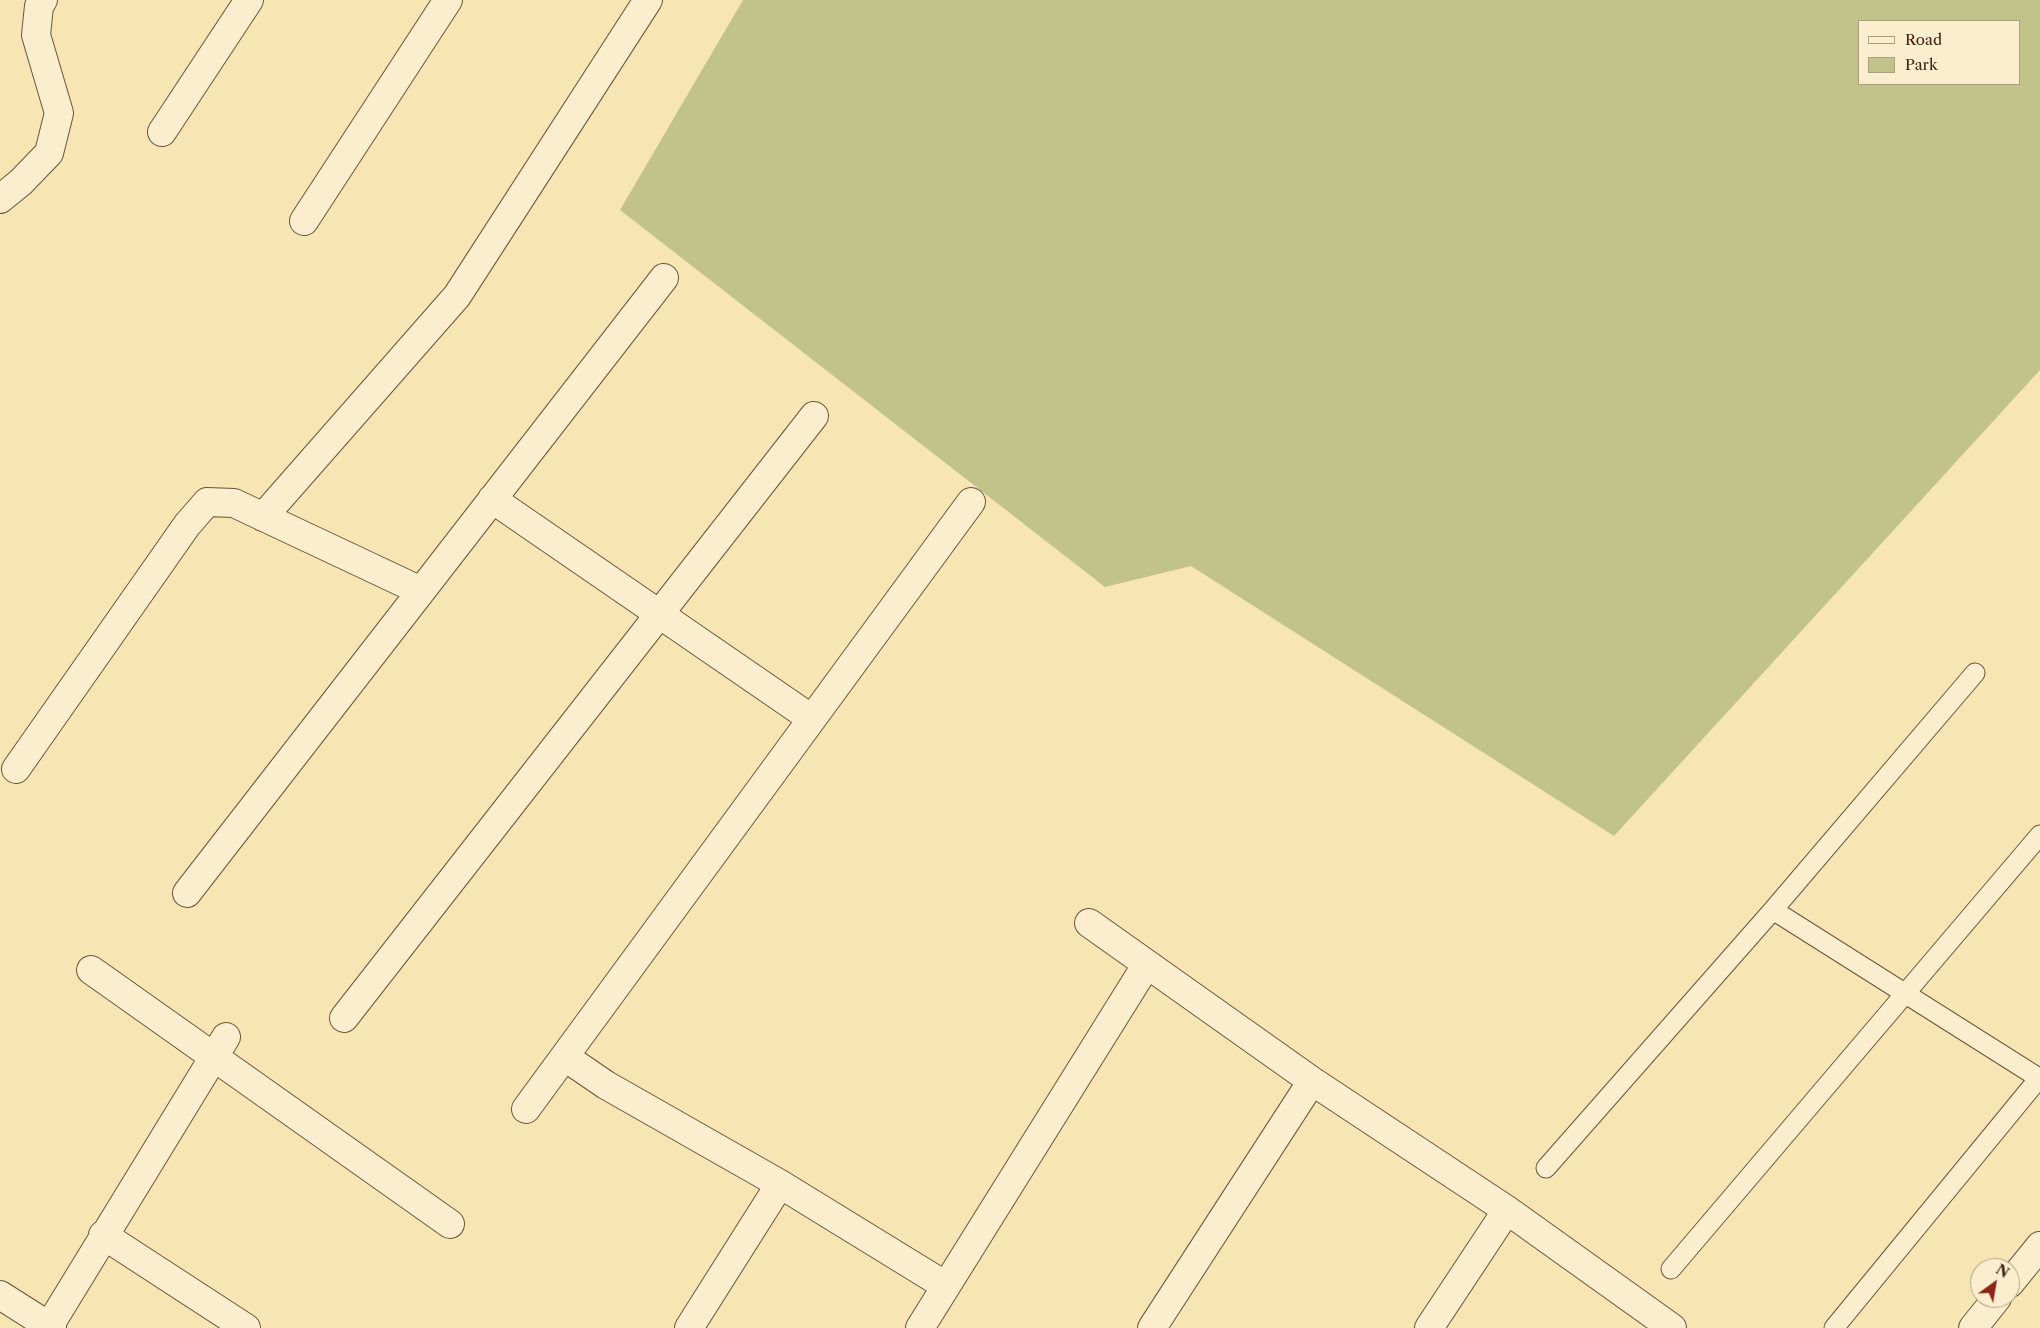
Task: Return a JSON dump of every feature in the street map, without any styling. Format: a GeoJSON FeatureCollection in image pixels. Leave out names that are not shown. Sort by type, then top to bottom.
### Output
{"type":"FeatureCollection","features":[{"type":"Feature","properties":{"kind":"street"},"geometry":{"type":"LineString","coordinates":[[0,199],[21,182],[49,153],[59,113],[36,35],[39,6],[42,0]]}},
{"type":"Feature","properties":{"kind":"street"},"geometry":{"type":"LineString","coordinates":[[162,132],[249,0]]}},
{"type":"Feature","properties":{"kind":"street"},"geometry":{"type":"LineString","coordinates":[[304,221],[448,0]]}},
{"type":"Feature","properties":{"kind":"street"},"geometry":{"type":"LineString","coordinates":[[263,517],[457,296],[648,0]]}},
{"type":"Feature","properties":{"kind":"street"},"geometry":{"type":"LineString","coordinates":[[187,893],[664,278]]}},
{"type":"Feature","properties":{"kind":"street"},"geometry":{"type":"LineString","coordinates":[[344,1018],[814,416]]}},
{"type":"Feature","properties":{"kind":"street"},"geometry":{"type":"LineString","coordinates":[[492,500],[812,719]]}},
{"type":"Feature","properties":{"kind":"street"},"geometry":{"type":"LineString","coordinates":[[16,769],[187,525],[207,502],[234,503],[421,591]]}},
{"type":"Feature","properties":{"kind":"street"},"geometry":{"type":"LineString","coordinates":[[526,1109],[971,502]]}},
{"type":"Feature","properties":{"kind":"street"},"geometry":{"type":"LineString","coordinates":[[1089,923],[1312,1081],[1507,1210],[1662,1325]]}},
{"type":"Feature","properties":{"kind":"street"},"geometry":{"type":"LineString","coordinates":[[920,1328],[1147,964]]}},
{"type":"Feature","properties":{"kind":"street"},"geometry":{"type":"LineString","coordinates":[[90,970],[220,1047],[450,1224]]}},
{"type":"Feature","properties":{"kind":"street"},"geometry":{"type":"LineString","coordinates":[[0,1295],[50,1327],[103,1235],[220,1047]]}},
{"type":"Feature","properties":{"kind":"street"},"geometry":{"type":"LineString","coordinates":[[565,1056],[606,1085],[780,1184],[946,1286]]}},
{"type":"Feature","properties":{"kind":"street"},"geometry":{"type":"LineString","coordinates":[[1152,1328],[1312,1081]]}},
{"type":"Feature","properties":{"kind":"street"},"geometry":{"type":"LineString","coordinates":[[689,1328],[780,1184]]}},
{"type":"Feature","properties":{"kind":"street"},"geometry":{"type":"LineString","coordinates":[[1429,1328],[1507,1210]]}},
{"type":"Feature","properties":{"kind":"street"},"geometry":{"type":"LineString","coordinates":[[103,1235],[246,1328]]}},
{"type":"Feature","properties":{"kind":"street"},"geometry":{"type":"LineString","coordinates":[[2020,1271],[2040,1246]]}},
{"type":"Feature","properties":{"kind":"street"},"geometry":{"type":"LineString","coordinates":[[1973,1328],[1990,1308]]}},
{"type":"Feature","properties":{"kind":"lane"},"geometry":{"type":"LineString","coordinates":[[1546,1168],[1773,910],[1975,673]]}},
{"type":"Feature","properties":{"kind":"lane"},"geometry":{"type":"LineString","coordinates":[[1671,1268],[2040,835]]}},
{"type":"Feature","properties":{"kind":"lane"},"geometry":{"type":"LineString","coordinates":[[1773,910],[2039,1078],[1834,1328]]}},
{"type":"Feature","properties":{"kind":"green space"},"geometry":{"type":"Polygon","coordinates":[[[743,0],[2040,0],[2040,370],[1614,836],[1191,566],[1105,587],[620,210],[743,0]]]}}]}
